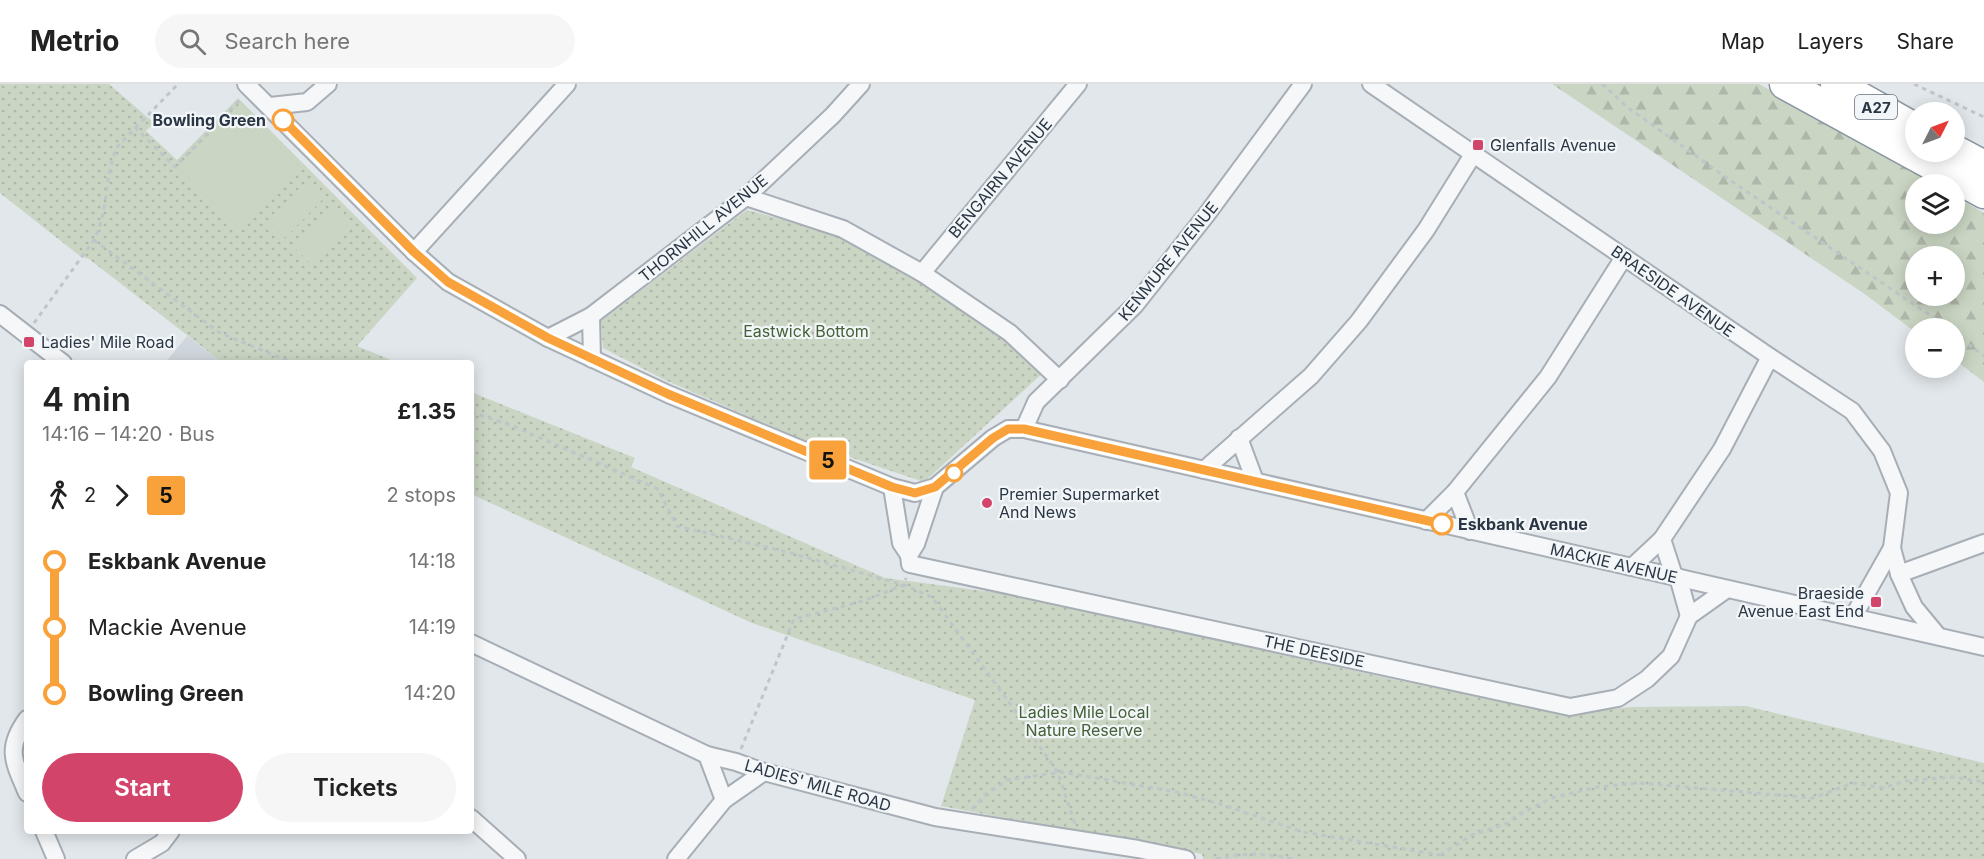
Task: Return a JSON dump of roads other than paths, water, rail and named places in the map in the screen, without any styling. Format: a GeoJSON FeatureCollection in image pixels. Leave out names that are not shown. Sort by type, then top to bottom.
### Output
{"type":"FeatureCollection","features":[{"type":"Feature","properties":{"kind":"highway","name":"A27"},"geometry":{"type":"LineString","coordinates":[[1785,84],[1984,193]]}},
{"type":"Feature","properties":{"kind":"highway","name":"A27"},"geometry":{"type":"LineString","coordinates":[[1836,84],[1905,123]]}},
{"type":"Feature","properties":{"kind":"highway"},"geometry":{"type":"LineString","coordinates":[[1965,156],[1984,166]]}},
{"type":"Feature","properties":{"kind":"street"},"geometry":{"type":"LineString","coordinates":[[296,134],[307,102],[328,84]]}},
{"type":"Feature","properties":{"kind":"street"},"geometry":{"type":"LineString","coordinates":[[414,252],[567,84]]}},
{"type":"Feature","properties":{"kind":"street","name":"THORNHILL AVENUE"},"geometry":{"type":"LineString","coordinates":[[548,338],[591,316],[746,197],[833,115],[861,84]]}},
{"type":"Feature","properties":{"kind":"street","name":"BENGAIRN AVENUE"},"geometry":{"type":"LineString","coordinates":[[922,273],[1078,84]]}},
{"type":"Feature","properties":{"kind":"street","name":"KENMURE AVENUE"},"geometry":{"type":"LineString","coordinates":[[1024,429],[1036,402],[1135,305],[1207,214],[1303,84]]}},
{"type":"Feature","properties":{"kind":"street","name":"BRAESIDE AVENUE"},"geometry":{"type":"LineString","coordinates":[[1371,84],[1852,411],[1882,451],[1899,493],[1892,548],[1853,617]]}},
{"type":"Feature","properties":{"kind":"street"},"geometry":{"type":"LineString","coordinates":[[248,86],[414,252],[448,282],[548,338],[668,394],[892,487],[915,493],[935,487]]}},
{"type":"Feature","properties":{"kind":"street"},"geometry":{"type":"LineString","coordinates":[[270,106],[307,102]]}},
{"type":"Feature","properties":{"kind":"street"},"geometry":{"type":"LineString","coordinates":[[1204,470],[1311,376],[1359,321],[1426,230],[1474,153]]}},
{"type":"Feature","properties":{"kind":"street"},"geometry":{"type":"LineString","coordinates":[[746,197],[843,229],[922,273],[1010,333],[1060,380]]}},
{"type":"Feature","properties":{"kind":"street"},"geometry":{"type":"LineString","coordinates":[[1426,521],[1455,492],[1548,378],[1624,257]]}},
{"type":"Feature","properties":{"kind":"street"},"geometry":{"type":"LineString","coordinates":[[0,314],[59,360]]}},
{"type":"Feature","properties":{"kind":"street"},"geometry":{"type":"LineString","coordinates":[[591,316],[592,359]]}},
{"type":"Feature","properties":{"kind":"street"},"geometry":{"type":"LineString","coordinates":[[1632,567],[1662,539],[1722,449],[1770,357]]}},
{"type":"Feature","properties":{"kind":"street","name":"MACKIE AVENUE"},"geometry":{"type":"LineString","coordinates":[[935,487],[993,438],[1008,429],[1024,429],[1984,647]]}},
{"type":"Feature","properties":{"kind":"street"},"geometry":{"type":"LineString","coordinates":[[1239,438],[1255,481]]}},
{"type":"Feature","properties":{"kind":"street"},"geometry":{"type":"LineString","coordinates":[[892,487],[901,543],[909,555],[916,544],[935,487]]}},
{"type":"Feature","properties":{"kind":"street"},"geometry":{"type":"LineString","coordinates":[[1455,492],[1470,531]]}},
{"type":"Feature","properties":{"kind":"street"},"geometry":{"type":"LineString","coordinates":[[1662,539],[1689,616],[1727,589]]}},
{"type":"Feature","properties":{"kind":"street"},"geometry":{"type":"LineString","coordinates":[[1899,574],[1984,543]]}},
{"type":"Feature","properties":{"kind":"street","name":"BRAESIDE AVENUE"},"geometry":{"type":"LineString","coordinates":[[1892,548],[1899,574],[1914,607],[1938,636]]}},
{"type":"Feature","properties":{"kind":"street","name":"THE DEESIDE"},"geometry":{"type":"LineString","coordinates":[[909,555],[910,564],[1570,706],[1618,698],[1647,679],[1671,656],[1689,616]]}},
{"type":"Feature","properties":{"kind":"street","name":"LADIES' MILE ROAD"},"geometry":{"type":"LineString","coordinates":[[474,644],[707,755],[935,817],[1081,840],[1137,854],[1186,859]]}},
{"type":"Feature","properties":{"kind":"street"},"geometry":{"type":"LineString","coordinates":[[24,722],[6,740],[24,786]]}},
{"type":"Feature","properties":{"kind":"street"},"geometry":{"type":"LineString","coordinates":[[707,755],[724,800]]}},
{"type":"Feature","properties":{"kind":"street"},"geometry":{"type":"LineString","coordinates":[[676,859],[724,800],[764,772]]}},
{"type":"Feature","properties":{"kind":"street"},"geometry":{"type":"LineString","coordinates":[[474,821],[517,859]]}},
{"type":"Feature","properties":{"kind":"street"},"geometry":{"type":"LineString","coordinates":[[45,834],[56,859]]}},
{"type":"Feature","properties":{"kind":"street"},"geometry":{"type":"LineString","coordinates":[[135,859],[162,843],[169,834]]}},
{"type":"Feature","properties":{"kind":"place","name":"Bowling Green"},"geometry":{"type":"Point","coordinates":[283,120]}},
{"type":"Feature","properties":{"kind":"place","name":"Glenfalls Avenue"},"geometry":{"type":"Point","coordinates":[1478,145]}},
{"type":"Feature","properties":{"kind":"place","name":"Ladies' Mile Road"},"geometry":{"type":"Point","coordinates":[29,342]}},
{"type":"Feature","properties":{"kind":"place","name":"Premier Supermarket And News"},"geometry":{"type":"Point","coordinates":[987,503]}},
{"type":"Feature","properties":{"kind":"place","name":"Eskbank Avenue"},"geometry":{"type":"Point","coordinates":[1442,524]}},
{"type":"Feature","properties":{"kind":"place","name":"Braeside Avenue East End"},"geometry":{"type":"Point","coordinates":[1876,602]}},
{"type":"Feature","properties":{"kind":"park label","name":"Eastwick Bottom"},"geometry":{"type":"Point","coordinates":[806,331]}},
{"type":"Feature","properties":{"kind":"park label","name":"Ladies Mile Local Nature Reserve"},"geometry":{"type":"Point","coordinates":[1084,721]}}]}
